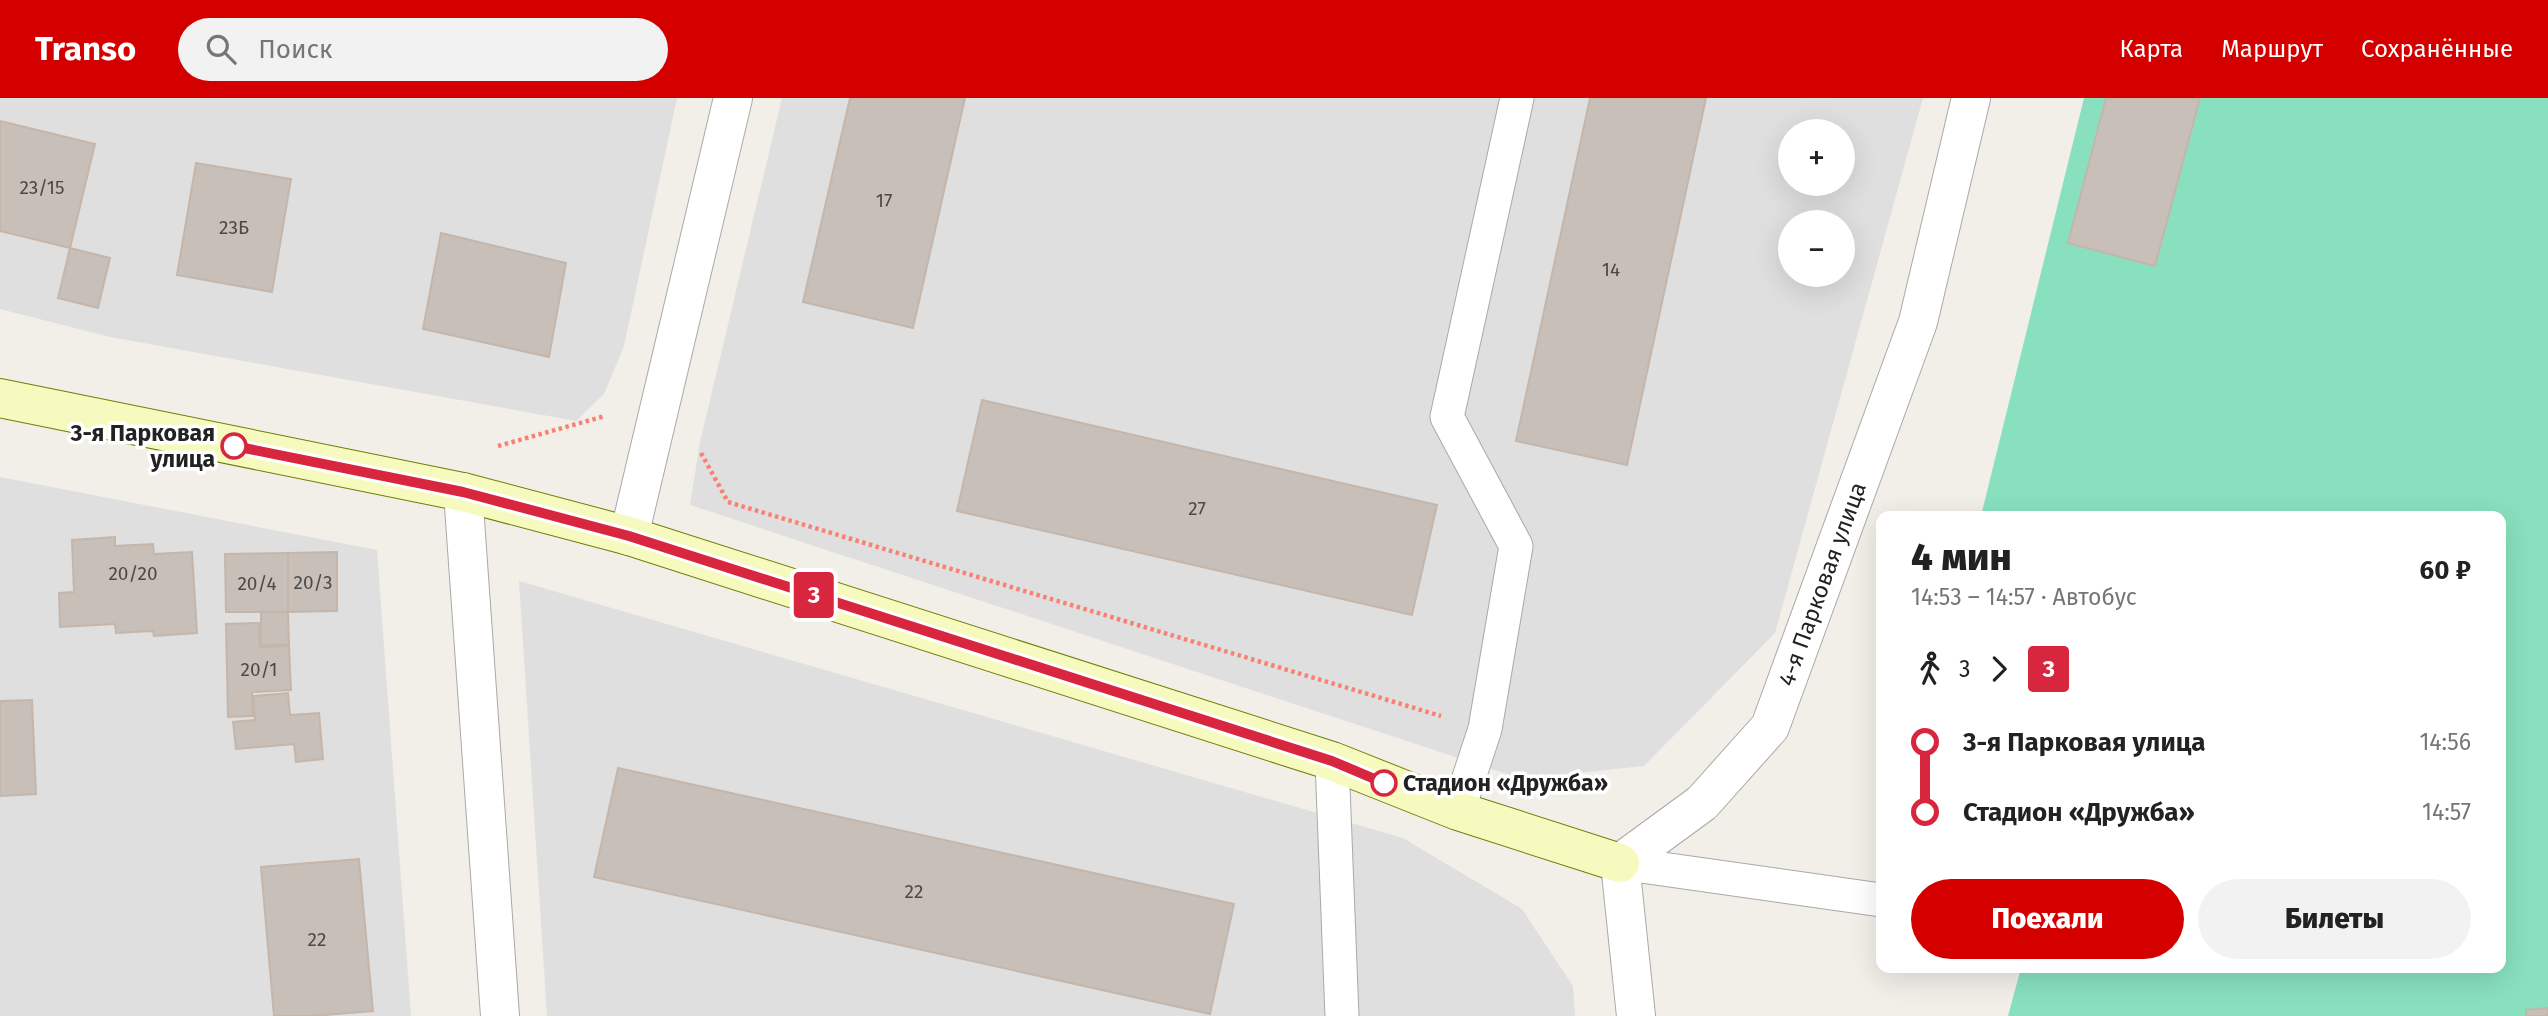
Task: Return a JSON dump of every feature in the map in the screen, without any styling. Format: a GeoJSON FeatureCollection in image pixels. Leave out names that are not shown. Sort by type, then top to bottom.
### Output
{"type":"FeatureCollection","features":[{"type":"Feature","properties":{"kind":"street"},"geometry":{"type":"LineString","coordinates":[[629,536],[733,98]]}},
{"type":"Feature","properties":{"kind":"street","name":"4-я Парковая улица"},"geometry":{"type":"LineString","coordinates":[[1620,863],[1702,803],[1770,727],[1918,322],[1971,98]]}},
{"type":"Feature","properties":{"kind":"street"},"geometry":{"type":"LineString","coordinates":[[0,398],[463,492],[629,536],[1332,761],[1458,811],[1620,863],[1636,1016]]}},
{"type":"Feature","properties":{"kind":"street"},"geometry":{"type":"LineString","coordinates":[[463,492],[500,1016]]}},
{"type":"Feature","properties":{"kind":"lane"},"geometry":{"type":"LineString","coordinates":[[1458,811],[1485,729],[1516,546],[1447,417],[1517,98]]}},
{"type":"Feature","properties":{"kind":"lane"},"geometry":{"type":"LineString","coordinates":[[1332,761],[1342,1016]]}},
{"type":"Feature","properties":{"kind":"lane"},"geometry":{"type":"LineString","coordinates":[[1620,863],[1876,899]]}},
{"type":"Feature","properties":{"kind":"path"},"geometry":{"type":"LineString","coordinates":[[488,444],[502,447],[605,416]]}},
{"type":"Feature","properties":{"kind":"path"},"geometry":{"type":"LineString","coordinates":[[697,445],[728,502],[1485,729]]}},
{"type":"Feature","properties":{"kind":"shaded area"},"geometry":{"type":"Polygon","coordinates":[[[0,98],[677,98],[624,346],[604,394],[576,421],[110,337],[0,309],[0,98]]]}},
{"type":"Feature","properties":{"kind":"shaded area"},"geometry":{"type":"Polygon","coordinates":[[[782,98],[1923,98],[1775,633],[1644,766],[1522,779],[690,505],[700,442],[782,98]]]}},
{"type":"Feature","properties":{"kind":"shaded area"},"geometry":{"type":"Polygon","coordinates":[[[0,477],[377,550],[411,1016],[0,1016],[0,477]]]}},
{"type":"Feature","properties":{"kind":"shaded area"},"geometry":{"type":"Polygon","coordinates":[[[519,581],[1403,838],[1522,909],[1573,986],[1575,1016],[547,1016],[519,581]]]}},
{"type":"Feature","properties":{"kind":"green space"},"geometry":{"type":"Polygon","coordinates":[[[2084,98],[2548,98],[2548,1016],[2008,1016],[2020,973],[2506,973],[2506,511],[1982,511],[2084,98]]]}},
{"type":"Feature","properties":{"kind":"building"},"geometry":{"type":"Polygon","coordinates":[[[850,98],[965,98],[913,328],[803,302],[850,98]]]}},
{"type":"Feature","properties":{"kind":"building"},"geometry":{"type":"Polygon","coordinates":[[[1590,98],[1706,98],[1627,465],[1516,441],[1590,98]]]}},
{"type":"Feature","properties":{"kind":"building"},"geometry":{"type":"Polygon","coordinates":[[[2106,98],[2200,98],[2155,266],[2068,243],[2106,98]]]}},
{"type":"Feature","properties":{"kind":"building"},"geometry":{"type":"Polygon","coordinates":[[[0,121],[95,144],[70,248],[0,231],[0,121]]]}},
{"type":"Feature","properties":{"kind":"building"},"geometry":{"type":"Polygon","coordinates":[[[196,163],[291,179],[272,292],[177,275],[196,163]]]}},
{"type":"Feature","properties":{"kind":"building"},"geometry":{"type":"Polygon","coordinates":[[[441,233],[566,263],[549,357],[423,329],[441,233]]]}},
{"type":"Feature","properties":{"kind":"building"},"geometry":{"type":"Polygon","coordinates":[[[70,248],[110,258],[98,308],[58,298],[70,248]]]}},
{"type":"Feature","properties":{"kind":"building"},"geometry":{"type":"Polygon","coordinates":[[[982,400],[1437,505],[1412,615],[957,511],[982,400]]]}},
{"type":"Feature","properties":{"kind":"building"},"geometry":{"type":"Polygon","coordinates":[[[115,537],[115,546],[153,544],[154,554],[192,552],[197,633],[154,636],[153,631],[116,633],[115,624],[60,627],[59,593],[74,592],[72,540],[115,537]]]}},
{"type":"Feature","properties":{"kind":"building"},"geometry":{"type":"Polygon","coordinates":[[[337,552],[337,611],[288,612],[288,553],[337,552]]]}},
{"type":"Feature","properties":{"kind":"building"},"geometry":{"type":"Polygon","coordinates":[[[288,553],[288,612],[226,612],[225,554],[288,553]]]}},
{"type":"Feature","properties":{"kind":"building"},"geometry":{"type":"Polygon","coordinates":[[[261,612],[288,612],[289,645],[261,645],[261,612]]]}},
{"type":"Feature","properties":{"kind":"building"},"geometry":{"type":"Polygon","coordinates":[[[259,623],[260,647],[289,646],[291,690],[252,692],[253,716],[228,717],[226,624],[259,623]]]}},
{"type":"Feature","properties":{"kind":"building"},"geometry":{"type":"Polygon","coordinates":[[[288,693],[290,715],[319,713],[323,759],[296,762],[294,744],[236,749],[233,722],[255,720],[253,696],[288,693]]]}},
{"type":"Feature","properties":{"kind":"building"},"geometry":{"type":"Polygon","coordinates":[[[32,700],[36,794],[0,796],[0,701],[32,700]]]}},
{"type":"Feature","properties":{"kind":"building"},"geometry":{"type":"Polygon","coordinates":[[[618,768],[1234,904],[1210,1014],[594,877],[618,768]]]}},
{"type":"Feature","properties":{"kind":"building"},"geometry":{"type":"Polygon","coordinates":[[[359,859],[373,1011],[274,1016],[261,867],[359,859]]]}},
{"type":"Feature","properties":{"kind":"building"},"geometry":{"type":"Polygon","coordinates":[[[2548,1008],[2548,1016],[2526,1016],[2526,1010],[2548,1008]]]}},
{"type":"Feature","properties":{"kind":"bus line","name":"3"},"geometry":{"type":"LineString","coordinates":[[234,446],[463,492],[629,536],[1332,761],[1384,783]]}},
{"type":"Feature","properties":{"kind":"place","name":"3-я Парковая улица"},"geometry":{"type":"Point","coordinates":[234,446]}},
{"type":"Feature","properties":{"kind":"place","name":"Стадион «Дружба»"},"geometry":{"type":"Point","coordinates":[1384,783]}}]}
